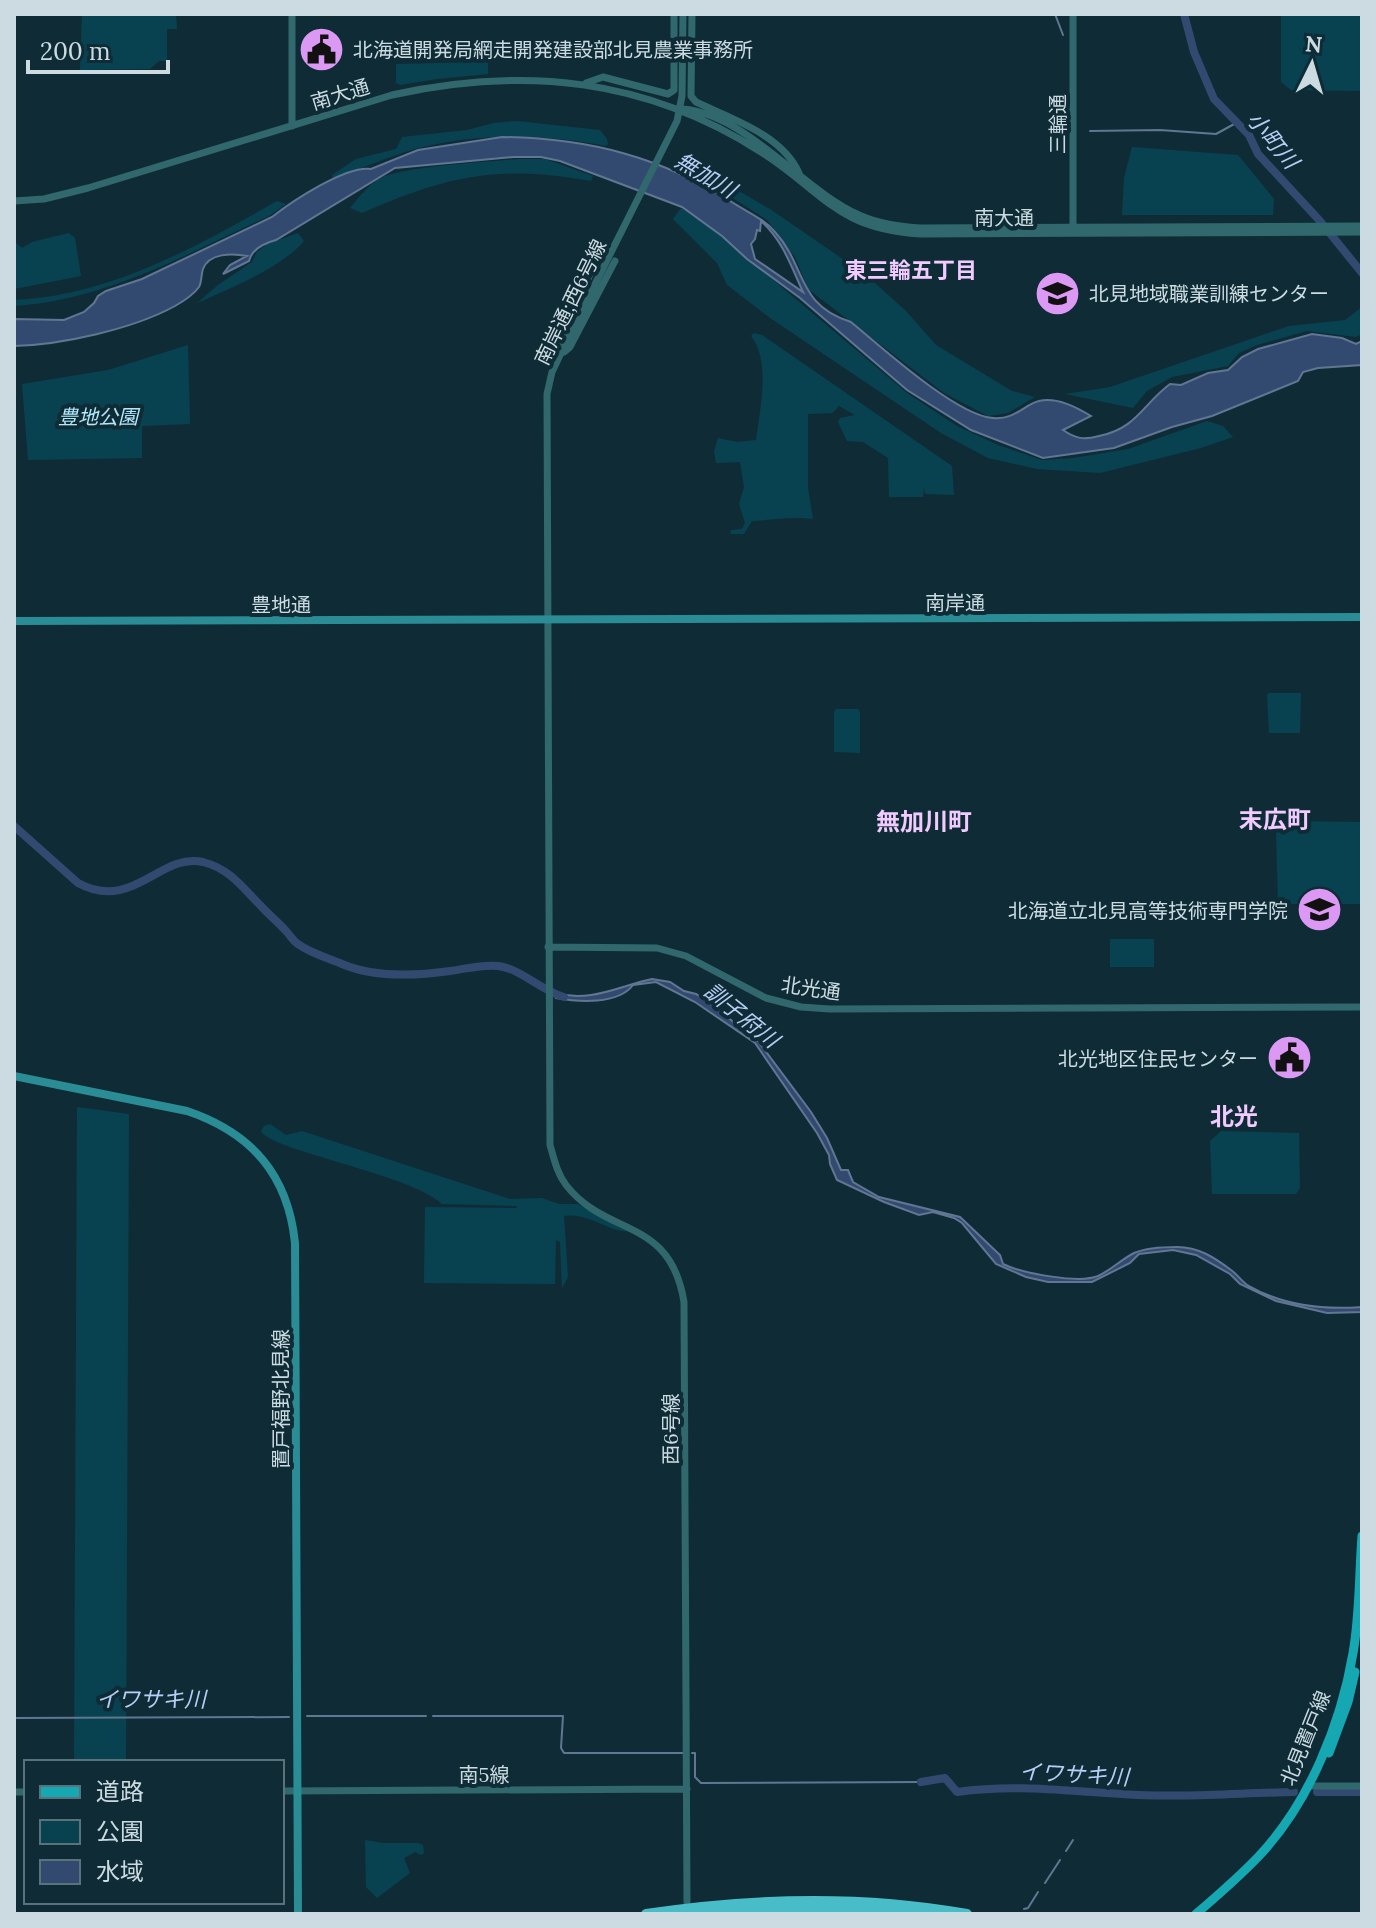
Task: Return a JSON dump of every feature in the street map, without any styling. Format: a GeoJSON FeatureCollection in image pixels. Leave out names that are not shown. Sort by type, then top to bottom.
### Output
{"type":"FeatureCollection","features":[{"type":"Feature","properties":{"kind":"highway"},"geometry":{"type":"LineString","coordinates":[[646,1914],[721,1904],[825,1900],[895,1904],[967,1914]]}},
{"type":"Feature","properties":{"kind":"highway"},"geometry":{"type":"LineString","coordinates":[[694,1914],[827,1908],[921,1914]]}},
{"type":"Feature","properties":{"kind":"main road","name":"南岸通"},"geometry":{"type":"LineString","coordinates":[[547,619],[1362,617]]}},
{"type":"Feature","properties":{"kind":"main road","name":"豊地通"},"geometry":{"type":"LineString","coordinates":[[14,621],[547,619]]}},
{"type":"Feature","properties":{"kind":"main road","name":"置戸福野北見線"},"geometry":{"type":"LineString","coordinates":[[14,1076],[187,1111],[216,1122],[240,1137],[260,1156],[289,1204],[295,1243],[298,1914]]}},
{"type":"Feature","properties":{"kind":"main road","name":"北見置戸線"},"geometry":{"type":"LineString","coordinates":[[1196,1914],[1260,1855],[1310,1786],[1332,1728],[1354,1651],[1362,1536]]}},
{"type":"Feature","properties":{"kind":"main road","name":"北見置戸線"},"geometry":{"type":"LineString","coordinates":[[1205,1914],[1264,1859],[1285,1833],[1348,1702],[1360,1651],[1362,1625]]}},
{"type":"Feature","properties":{"kind":"street"},"geometry":{"type":"LineString","coordinates":[[292,14],[292,126]]}},
{"type":"Feature","properties":{"kind":"street"},"geometry":{"type":"LineString","coordinates":[[584,84],[603,77],[668,94],[674,90],[674,14]]}},
{"type":"Feature","properties":{"kind":"street","name":"南岸通;西6号線"},"geometry":{"type":"LineString","coordinates":[[547,619],[547,394],[560,355],[681,109],[683,14]]}},
{"type":"Feature","properties":{"kind":"street"},"geometry":{"type":"LineString","coordinates":[[692,14],[691,96],[696,102],[773,142],[792,157],[800,175]]}},
{"type":"Feature","properties":{"kind":"street","name":"三輪通"},"geometry":{"type":"LineString","coordinates":[[1073,14],[1073,230]]}},
{"type":"Feature","properties":{"kind":"street","name":"南大通"},"geometry":{"type":"LineString","coordinates":[[14,201],[44,199],[75,192],[392,95],[438,85],[526,79],[584,84],[646,97],[681,109],[763,153],[835,209],[868,226],[920,234],[1073,230]]}},
{"type":"Feature","properties":{"kind":"street","name":"南大通"},"geometry":{"type":"LineString","coordinates":[[681,109],[696,111],[722,122],[766,148],[851,212],[887,225],[1073,230],[1362,229]]}},
{"type":"Feature","properties":{"kind":"street"},"geometry":{"type":"LineString","coordinates":[[600,253],[558,343],[560,355],[570,347],[615,261]]}},
{"type":"Feature","properties":{"kind":"street"},"geometry":{"type":"LineString","coordinates":[[547,619],[548,947]]}},
{"type":"Feature","properties":{"kind":"street","name":"西6号線"},"geometry":{"type":"LineString","coordinates":[[548,947],[550,1145],[561,1176],[587,1205],[654,1242],[673,1264],[681,1282],[686,1343],[687,1902]]}},
{"type":"Feature","properties":{"kind":"street","name":"北光通"},"geometry":{"type":"LineString","coordinates":[[548,947],[657,948],[686,956],[766,998],[801,1007],[1362,1007]]}},
{"type":"Feature","properties":{"kind":"street"},"geometry":{"type":"LineString","coordinates":[[1310,1786],[1362,1786]]}},
{"type":"Feature","properties":{"kind":"street","name":"南5線"},"geometry":{"type":"LineString","coordinates":[[284,1791],[687,1789]]}},
{"type":"Feature","properties":{"kind":"green space"},"geometry":{"type":"Polygon","coordinates":[[[82,14],[176,14],[177,29],[167,29],[167,61],[159,61],[150,69],[80,70],[82,14]]]}},
{"type":"Feature","properties":{"kind":"green space"},"geometry":{"type":"Polygon","coordinates":[[[1281,15],[1362,15],[1362,91],[1291,90],[1281,82],[1281,15]]]}},
{"type":"Feature","properties":{"kind":"green space"},"geometry":{"type":"Polygon","coordinates":[[[488,62],[488,74],[396,83],[396,64],[488,62]]]}},
{"type":"Feature","properties":{"kind":"green space"},"geometry":{"type":"Polygon","coordinates":[[[517,121],[600,130],[608,144],[534,137],[487,137],[439,143],[333,178],[332,175],[356,159],[396,149],[402,137],[517,121]]]}},
{"type":"Feature","properties":{"kind":"green space"},"geometry":{"type":"Polygon","coordinates":[[[1132,147],[1238,155],[1274,199],[1273,215],[1122,215],[1124,178],[1132,147]]]}},
{"type":"Feature","properties":{"kind":"green space"},"geometry":{"type":"Polygon","coordinates":[[[518,159],[545,159],[593,176],[591,181],[529,174],[474,177],[420,190],[362,213],[350,208],[372,184],[392,174],[518,159]]]}},
{"type":"Feature","properties":{"kind":"green space"},"geometry":{"type":"Polygon","coordinates":[[[706,181],[725,183],[770,209],[866,275],[906,311],[936,345],[1012,391],[1035,397],[1008,413],[988,416],[944,393],[808,289],[795,257],[767,220],[706,181]]]}},
{"type":"Feature","properties":{"kind":"green space"},"geometry":{"type":"Polygon","coordinates":[[[277,201],[286,204],[269,216],[145,273],[81,295],[14,306],[14,300],[84,289],[151,266],[277,201]]]}},
{"type":"Feature","properties":{"kind":"green space"},"geometry":{"type":"Polygon","coordinates":[[[681,208],[714,230],[907,393],[957,426],[998,445],[1042,460],[1073,458],[1128,449],[1207,421],[1223,426],[1233,437],[1100,473],[1037,469],[988,458],[941,433],[773,320],[727,285],[717,263],[673,219],[681,208]]]}},
{"type":"Feature","properties":{"kind":"green space"},"geometry":{"type":"Polygon","coordinates":[[[69,233],[75,238],[81,276],[14,289],[14,241],[22,248],[32,242],[69,233]]]}},
{"type":"Feature","properties":{"kind":"green space"},"geometry":{"type":"Polygon","coordinates":[[[298,233],[304,241],[282,260],[254,277],[197,303],[252,262],[256,253],[267,244],[298,233]]]}},
{"type":"Feature","properties":{"kind":"green space"},"geometry":{"type":"Polygon","coordinates":[[[1362,307],[1362,334],[1356,337],[1307,331],[1257,345],[1239,353],[1228,366],[1172,377],[1147,391],[1133,408],[1065,394],[1110,387],[1289,326],[1345,320],[1362,307]]]}},
{"type":"Feature","properties":{"kind":"green space"},"geometry":{"type":"Polygon","coordinates":[[[754,333],[762,335],[952,466],[954,495],[925,494],[924,488],[923,497],[889,497],[888,458],[863,442],[847,441],[838,422],[840,418],[855,415],[839,406],[832,413],[808,414],[808,488],[813,519],[752,521],[744,534],[730,534],[731,530],[742,529],[745,523],[739,504],[744,487],[740,462],[716,463],[714,451],[718,438],[737,442],[756,440],[762,372],[761,358],[751,336],[754,333]]]}},
{"type":"Feature","properties":{"kind":"green space","name":"豊地公園"},"geometry":{"type":"Polygon","coordinates":[[[188,345],[190,424],[142,426],[142,458],[28,460],[22,384],[108,370],[188,345]]]}},
{"type":"Feature","properties":{"kind":"green space"},"geometry":{"type":"Polygon","coordinates":[[[1269,693],[1301,693],[1300,733],[1269,733],[1269,693]]]}},
{"type":"Feature","properties":{"kind":"green space"},"geometry":{"type":"Polygon","coordinates":[[[836,709],[858,709],[860,712],[860,753],[834,752],[836,709]]]}},
{"type":"Feature","properties":{"kind":"green space"},"geometry":{"type":"Polygon","coordinates":[[[1288,821],[1362,822],[1360,904],[1278,904],[1276,832],[1288,821]]]}},
{"type":"Feature","properties":{"kind":"green space"},"geometry":{"type":"Polygon","coordinates":[[[1110,939],[1154,939],[1154,967],[1110,967],[1110,939]]]}},
{"type":"Feature","properties":{"kind":"green space"},"geometry":{"type":"Polygon","coordinates":[[[77,1107],[129,1114],[126,1760],[74,1760],[77,1107]]]}},
{"type":"Feature","properties":{"kind":"green space"},"geometry":{"type":"Polygon","coordinates":[[[270,1124],[286,1135],[302,1131],[510,1199],[542,1198],[559,1204],[578,1204],[630,1231],[583,1217],[564,1216],[568,1277],[562,1288],[560,1242],[556,1240],[555,1284],[424,1283],[425,1207],[516,1206],[442,1204],[401,1182],[270,1139],[261,1131],[270,1124]]]}},
{"type":"Feature","properties":{"kind":"green space"},"geometry":{"type":"Polygon","coordinates":[[[1221,1131],[1299,1133],[1300,1188],[1296,1194],[1212,1194],[1210,1141],[1221,1131]]]}},
{"type":"Feature","properties":{"kind":"green space"},"geometry":{"type":"Polygon","coordinates":[[[365,1840],[418,1843],[423,1845],[424,1853],[415,1852],[404,1858],[410,1873],[377,1898],[366,1887],[365,1840]]]}},
{"type":"Feature","properties":{"kind":"water"},"geometry":{"type":"Polygon","coordinates":[[[502,137],[534,138],[623,153],[680,174],[766,223],[785,245],[804,284],[820,306],[851,322],[940,393],[960,406],[993,418],[1008,417],[1039,401],[1053,400],[1066,404],[1091,416],[1063,430],[1080,438],[1112,433],[1122,428],[1170,384],[1181,385],[1208,373],[1228,370],[1242,357],[1258,349],[1312,334],[1342,338],[1356,344],[1362,341],[1362,365],[1303,372],[1298,381],[1212,416],[1114,448],[1043,458],[971,430],[907,390],[800,298],[682,207],[560,161],[541,157],[395,168],[260,247],[249,261],[223,274],[230,265],[247,256],[228,255],[210,260],[203,269],[197,290],[158,314],[96,334],[53,343],[14,346],[14,319],[64,320],[84,312],[106,291],[142,279],[272,217],[334,178],[360,169],[371,169],[418,150],[502,137]],[[761,221],[760,231],[757,230],[751,244],[755,259],[803,292],[786,254],[761,221]]]}},
{"type":"Feature","properties":{"kind":"water","name":"訓子府川"},"geometry":{"type":"Polygon","coordinates":[[[652,979],[670,982],[696,994],[752,1033],[811,1112],[841,1170],[848,1170],[853,1182],[879,1197],[960,1217],[1000,1255],[1003,1264],[1050,1276],[1089,1278],[1103,1274],[1139,1251],[1185,1247],[1213,1257],[1244,1283],[1262,1293],[1318,1307],[1362,1307],[1362,1312],[1327,1313],[1276,1301],[1240,1284],[1230,1274],[1196,1255],[1173,1250],[1139,1254],[1130,1263],[1092,1282],[1048,1282],[1026,1277],[996,1264],[962,1223],[954,1218],[933,1212],[919,1215],[837,1180],[829,1155],[817,1133],[755,1043],[695,1002],[656,982],[633,985],[608,999],[586,1001],[556,998],[556,993],[593,995],[652,979]]]}},
{"type":"Feature","properties":{"kind":"waterway"},"geometry":{"type":"LineString","coordinates":[[1055,14],[1063,35]]}},
{"type":"Feature","properties":{"kind":"waterway","name":"小町川"},"geometry":{"type":"LineString","coordinates":[[1184,14],[1194,52],[1214,99],[1249,135],[1258,154],[1320,221],[1362,273]]}},
{"type":"Feature","properties":{"kind":"waterway"},"geometry":{"type":"LineString","coordinates":[[1090,131],[1160,130],[1216,134],[1236,123]]}},
{"type":"Feature","properties":{"kind":"waterway","name":"訓子府川"},"geometry":{"type":"LineString","coordinates":[[14,826],[78,883],[97,890],[115,891],[130,887],[173,865],[188,861],[203,862],[235,879],[296,943],[355,969],[395,975],[498,966],[515,971],[564,997]]}},
{"type":"Feature","properties":{"kind":"waterway","name":"イワサキ川"},"geometry":{"type":"LineString","coordinates":[[307,1716],[426,1716]]}},
{"type":"Feature","properties":{"kind":"waterway","name":"イワサキ川"},"geometry":{"type":"LineString","coordinates":[[433,1716],[563,1716],[561,1748],[564,1753],[683,1753]]}},
{"type":"Feature","properties":{"kind":"waterway","name":"イワサキ川"},"geometry":{"type":"LineString","coordinates":[[14,1718],[289,1717]]}},
{"type":"Feature","properties":{"kind":"waterway","name":"イワサキ川"},"geometry":{"type":"LineString","coordinates":[[692,1753],[695,1753],[695,1777],[701,1783],[921,1782]]}},
{"type":"Feature","properties":{"kind":"waterway","name":"イワサキ川"},"geometry":{"type":"LineString","coordinates":[[921,1782],[945,1778],[957,1792],[1020,1788],[1165,1796],[1294,1792]]}},
{"type":"Feature","properties":{"kind":"waterway","name":"イワサキ川"},"geometry":{"type":"LineString","coordinates":[[1317,1792],[1362,1792]]}},
{"type":"Feature","properties":{"kind":"waterway"},"geometry":{"type":"LineString","coordinates":[[1066,1851],[1073,1840]]}},
{"type":"Feature","properties":{"kind":"waterway"},"geometry":{"type":"LineString","coordinates":[[1045,1883],[1060,1860]]}},
{"type":"Feature","properties":{"kind":"waterway"},"geometry":{"type":"LineString","coordinates":[[1024,1909],[1028,1908],[1038,1892]]}},
{"type":"Feature","properties":{"kind":"place","name":"北海道開発局網走開発建設部北見農業事務所"},"geometry":{"type":"Point","coordinates":[322,49]}},
{"type":"Feature","properties":{"kind":"place","name":"北見地域職業訓練センター"},"geometry":{"type":"Point","coordinates":[1058,293]}},
{"type":"Feature","properties":{"kind":"place","name":"北海道立北見高等技術専門学院"},"geometry":{"type":"Point","coordinates":[1319,910]}},
{"type":"Feature","properties":{"kind":"place","name":"北光地区住民センター"},"geometry":{"type":"Point","coordinates":[1289,1058]}},
{"type":"Feature","properties":{"kind":"district","name":"東三輪五丁目"},"geometry":{"type":"Point","coordinates":[911,270]}},
{"type":"Feature","properties":{"kind":"district","name":"末広町"},"geometry":{"type":"Point","coordinates":[1275,819]}},
{"type":"Feature","properties":{"kind":"district","name":"無加川町"},"geometry":{"type":"Point","coordinates":[924,821]}},
{"type":"Feature","properties":{"kind":"district","name":"北光"},"geometry":{"type":"Point","coordinates":[1234,1116]}},
{"type":"Feature","properties":{"kind":"water label","name":"無加川"},"geometry":{"type":"Point","coordinates":[706,175]}}]}
